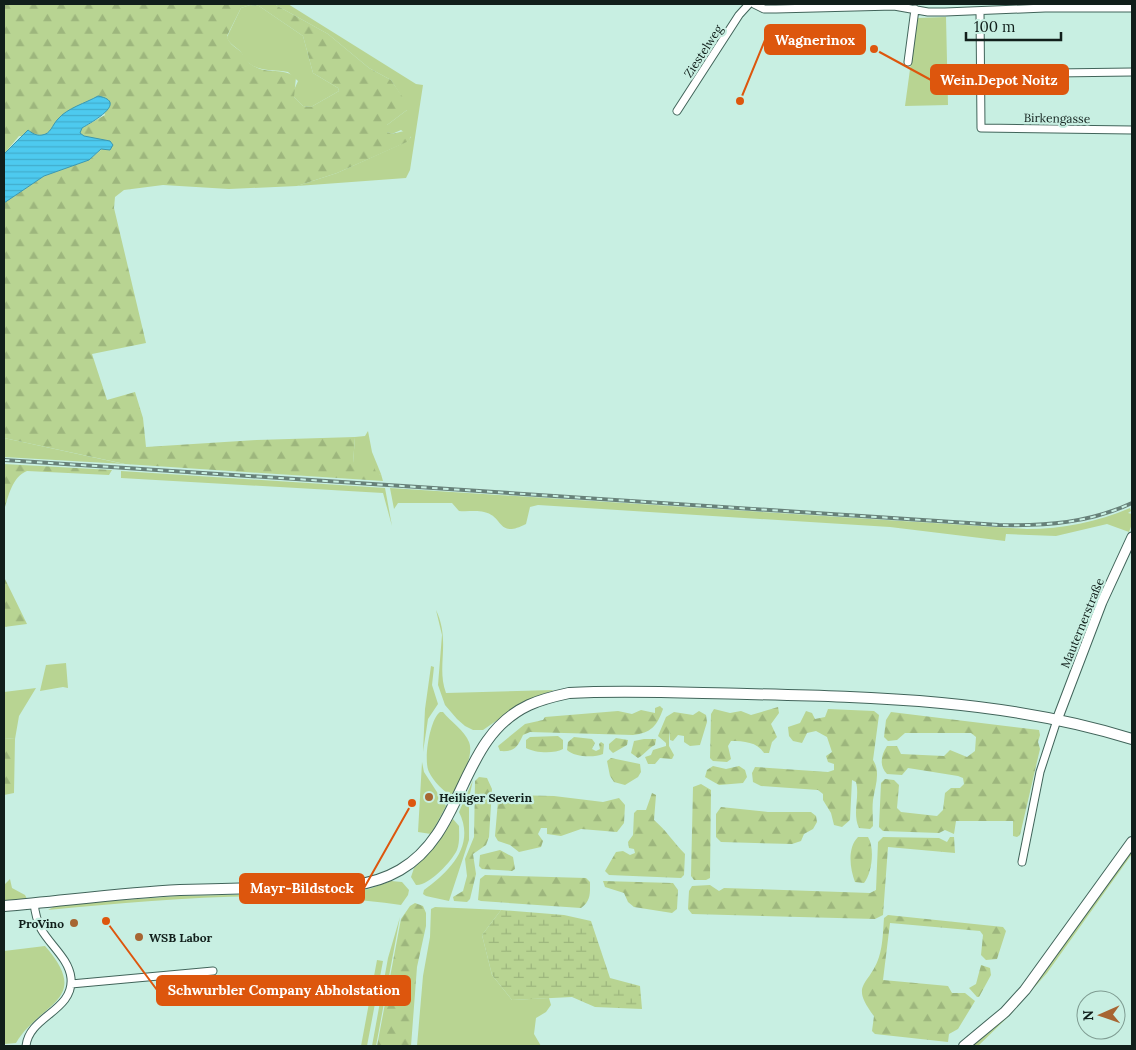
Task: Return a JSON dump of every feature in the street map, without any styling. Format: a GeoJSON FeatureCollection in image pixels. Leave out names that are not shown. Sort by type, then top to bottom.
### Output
{"type":"FeatureCollection","features":[{"type":"Feature","properties":{"kind":"main road"},"geometry":{"type":"LineString","coordinates":[[4,906],[178,890],[345,887],[367,884],[401,870],[434,842],[451,813],[475,758],[483,744],[499,726],[528,705],[569,693],[897,698],[953,703],[1058,720],[1132,738]]}},
{"type":"Feature","properties":{"kind":"main road"},"geometry":{"type":"LineString","coordinates":[[964,1046],[1005,1012],[1025,990],[1132,842]]}},
{"type":"Feature","properties":{"kind":"street","name":"Ziestelweg"},"geometry":{"type":"LineString","coordinates":[[677,111],[739,15],[750,4]]}},
{"type":"Feature","properties":{"kind":"street"},"geometry":{"type":"LineString","coordinates":[[754,4],[764,9],[905,6],[928,12],[1132,8]]}},
{"type":"Feature","properties":{"kind":"street"},"geometry":{"type":"LineString","coordinates":[[908,62],[915,9]]}},
{"type":"Feature","properties":{"kind":"street"},"geometry":{"type":"LineString","coordinates":[[980,11],[980,74],[1132,72]]}},
{"type":"Feature","properties":{"kind":"street","name":"Birkengasse"},"geometry":{"type":"LineString","coordinates":[[980,74],[981,128],[1132,130]]}},
{"type":"Feature","properties":{"kind":"street","name":"Mauternerstraße"},"geometry":{"type":"LineString","coordinates":[[1058,720],[1102,602],[1132,537]]}},
{"type":"Feature","properties":{"kind":"street"},"geometry":{"type":"LineString","coordinates":[[1022,862],[1040,772],[1058,720]]}},
{"type":"Feature","properties":{"kind":"street"},"geometry":{"type":"LineString","coordinates":[[26,1046],[26,1039],[32,1030],[65,1000],[71,984],[70,970],[40,928],[34,903]]}},
{"type":"Feature","properties":{"kind":"street"},"geometry":{"type":"LineString","coordinates":[[71,984],[213,971]]}},
{"type":"Feature","properties":{"kind":"green space"},"geometry":{"type":"Polygon","coordinates":[[[4,4],[274,4],[328,34],[369,68],[391,80],[408,105],[407,110],[387,125],[387,132],[392,134],[408,130],[412,133],[409,141],[337,173],[297,186],[229,189],[163,185],[124,190],[115,197],[114,208],[146,343],[92,354],[107,400],[135,392],[143,418],[146,447],[256,440],[355,437],[353,463],[373,464],[377,475],[381,474],[383,481],[125,464],[4,438],[4,203],[44,176],[89,160],[110,142],[83,136],[80,133],[82,128],[105,115],[98,96],[65,113],[57,120],[52,130],[43,136],[19,136],[4,154],[4,4]],[[250,5],[241,8],[227,36],[230,43],[252,65],[263,70],[285,72],[296,77],[294,97],[303,106],[311,107],[339,91],[338,88],[313,73],[303,36],[259,6],[250,5]]]}},
{"type":"Feature","properties":{"kind":"green space"},"geometry":{"type":"Polygon","coordinates":[[[274,4],[288,4],[416,84],[423,85],[410,170],[406,178],[297,186],[337,173],[408,141],[411,137],[401,130],[392,134],[387,132],[387,125],[407,110],[407,105],[391,80],[369,68],[328,34],[274,4]]]}},
{"type":"Feature","properties":{"kind":"green space"},"geometry":{"type":"Polygon","coordinates":[[[250,5],[259,6],[303,36],[313,73],[338,88],[339,91],[311,107],[303,106],[294,97],[294,90],[298,81],[288,72],[261,69],[246,61],[241,52],[227,37],[241,8],[250,5]]]}},
{"type":"Feature","properties":{"kind":"green space"},"geometry":{"type":"Polygon","coordinates":[[[946,17],[948,105],[905,106],[917,18],[946,17]]]}},
{"type":"Feature","properties":{"kind":"green space"},"geometry":{"type":"Polygon","coordinates":[[[368,431],[372,452],[381,474],[377,476],[353,463],[355,437],[365,436],[368,431]]]}},
{"type":"Feature","properties":{"kind":"green space"},"geometry":{"type":"Polygon","coordinates":[[[4,438],[124,464],[4,457],[4,438]]]}},
{"type":"Feature","properties":{"kind":"green space"},"geometry":{"type":"Polygon","coordinates":[[[4,464],[112,470],[109,475],[27,471],[14,483],[4,511],[4,464]]]}},
{"type":"Feature","properties":{"kind":"green space"},"geometry":{"type":"Polygon","coordinates":[[[121,471],[385,488],[392,526],[383,493],[121,478],[121,471]]]}},
{"type":"Feature","properties":{"kind":"green space"},"geometry":{"type":"Polygon","coordinates":[[[390,488],[1027,529],[1054,528],[1080,524],[1130,508],[1131,511],[1128,513],[1132,514],[1132,524],[1129,532],[1107,524],[1056,536],[1006,534],[1005,541],[890,527],[538,505],[530,507],[526,524],[510,529],[505,528],[490,514],[481,511],[459,511],[452,503],[398,503],[394,509],[390,488]]]}},
{"type":"Feature","properties":{"kind":"green space"},"geometry":{"type":"Polygon","coordinates":[[[4,577],[27,624],[4,627],[4,577]]]}},
{"type":"Feature","properties":{"kind":"green space"},"geometry":{"type":"Polygon","coordinates":[[[436,610],[442,633],[443,643],[442,673],[446,693],[554,690],[525,701],[483,730],[473,730],[465,726],[445,705],[438,685],[442,635],[436,610]]]}},
{"type":"Feature","properties":{"kind":"green space"},"geometry":{"type":"Polygon","coordinates":[[[66,663],[68,688],[63,687],[40,691],[46,665],[66,663]]]}},
{"type":"Feature","properties":{"kind":"green space"},"geometry":{"type":"Polygon","coordinates":[[[431,666],[434,667],[432,685],[438,704],[428,719],[423,752],[425,709],[431,666]]]}},
{"type":"Feature","properties":{"kind":"green space"},"geometry":{"type":"Polygon","coordinates":[[[36,688],[19,716],[15,739],[4,738],[4,692],[36,688]]]}},
{"type":"Feature","properties":{"kind":"green space"},"geometry":{"type":"Polygon","coordinates":[[[660,706],[663,709],[656,724],[649,730],[639,734],[530,732],[523,735],[517,746],[512,750],[500,751],[498,746],[525,724],[543,720],[545,717],[618,711],[632,714],[641,710],[655,713],[655,708],[660,706]]]}},
{"type":"Feature","properties":{"kind":"green space"},"geometry":{"type":"Polygon","coordinates":[[[778,707],[779,713],[771,724],[777,737],[772,742],[769,753],[764,753],[758,746],[750,743],[731,741],[728,746],[731,759],[727,762],[713,761],[710,758],[711,714],[714,709],[730,713],[741,711],[751,715],[778,707]]]}},
{"type":"Feature","properties":{"kind":"green space"},"geometry":{"type":"Polygon","coordinates":[[[828,709],[874,711],[879,715],[873,760],[877,769],[877,780],[873,803],[873,826],[870,829],[859,828],[856,817],[857,788],[856,782],[852,780],[850,820],[842,827],[834,825],[831,813],[823,800],[823,794],[818,790],[761,786],[753,782],[752,773],[755,767],[828,772],[834,770],[834,764],[828,762],[826,756],[832,752],[827,737],[816,731],[807,733],[802,743],[793,741],[789,736],[788,727],[800,723],[806,711],[812,713],[815,719],[825,717],[828,709]]]}},
{"type":"Feature","properties":{"kind":"green space"},"geometry":{"type":"Polygon","coordinates":[[[699,711],[706,715],[707,722],[700,745],[690,746],[684,742],[684,736],[678,735],[673,741],[670,740],[669,730],[669,746],[674,755],[672,759],[660,758],[655,764],[648,764],[645,757],[651,755],[653,750],[666,746],[666,743],[658,736],[666,717],[674,712],[693,715],[699,711]]]}},
{"type":"Feature","properties":{"kind":"green space"},"geometry":{"type":"Polygon","coordinates":[[[443,712],[464,734],[470,748],[468,762],[453,797],[436,783],[427,766],[428,740],[436,716],[443,712]]]}},
{"type":"Feature","properties":{"kind":"green space"},"geometry":{"type":"Polygon","coordinates":[[[891,712],[1039,730],[1038,742],[1040,749],[1020,835],[1017,837],[1013,836],[1013,821],[956,821],[954,834],[945,830],[939,833],[883,831],[879,827],[881,783],[885,779],[894,780],[899,785],[897,808],[901,812],[937,816],[943,810],[945,793],[951,788],[960,788],[964,784],[963,778],[958,776],[908,768],[902,775],[887,774],[884,771],[882,760],[887,746],[897,746],[901,754],[944,756],[950,750],[967,757],[975,751],[976,737],[971,733],[905,733],[897,740],[888,741],[884,737],[886,720],[891,712]]]}},
{"type":"Feature","properties":{"kind":"green space"},"geometry":{"type":"Polygon","coordinates":[[[558,736],[563,740],[563,749],[559,751],[544,752],[526,748],[526,740],[530,737],[558,736]]]}},
{"type":"Feature","properties":{"kind":"green space"},"geometry":{"type":"Polygon","coordinates":[[[574,737],[592,739],[595,743],[592,749],[596,751],[600,749],[599,744],[601,742],[604,744],[603,754],[584,756],[570,752],[567,750],[568,742],[574,737]]]}},
{"type":"Feature","properties":{"kind":"green space"},"geometry":{"type":"Polygon","coordinates":[[[4,738],[15,739],[14,793],[4,795],[4,738]]]}},
{"type":"Feature","properties":{"kind":"green space"},"geometry":{"type":"Polygon","coordinates":[[[616,738],[628,740],[627,745],[613,753],[609,749],[609,744],[616,738]]]}},
{"type":"Feature","properties":{"kind":"green space"},"geometry":{"type":"Polygon","coordinates":[[[656,739],[655,745],[638,758],[631,753],[634,741],[656,739]]]}},
{"type":"Feature","properties":{"kind":"green space"},"geometry":{"type":"Polygon","coordinates":[[[611,758],[640,764],[641,772],[638,777],[625,785],[614,782],[610,776],[607,761],[611,758]]]}},
{"type":"Feature","properties":{"kind":"green space"},"geometry":{"type":"Polygon","coordinates":[[[422,762],[424,772],[446,806],[431,834],[418,832],[422,762]]]}},
{"type":"Feature","properties":{"kind":"green space"},"geometry":{"type":"Polygon","coordinates":[[[713,766],[726,769],[739,766],[745,770],[747,777],[743,783],[719,785],[705,777],[707,770],[713,766]]]}},
{"type":"Feature","properties":{"kind":"green space"},"geometry":{"type":"Polygon","coordinates":[[[479,777],[487,778],[492,789],[489,837],[486,845],[473,854],[476,874],[470,899],[467,902],[454,901],[453,897],[463,891],[467,876],[465,859],[474,837],[475,781],[479,777]]]}},
{"type":"Feature","properties":{"kind":"green space"},"geometry":{"type":"Polygon","coordinates":[[[473,780],[469,798],[469,840],[449,901],[426,896],[423,894],[424,890],[451,866],[462,847],[464,836],[463,824],[459,812],[473,780]]]}},
{"type":"Feature","properties":{"kind":"green space"},"geometry":{"type":"Polygon","coordinates":[[[701,784],[711,790],[710,878],[694,880],[691,876],[693,787],[701,784]]]}},
{"type":"Feature","properties":{"kind":"green space"},"geometry":{"type":"Polygon","coordinates":[[[652,793],[656,795],[654,820],[685,854],[684,875],[681,878],[609,875],[605,871],[616,852],[623,851],[630,855],[635,853],[634,849],[629,848],[628,842],[633,835],[634,813],[637,810],[646,810],[652,793]]]}},
{"type":"Feature","properties":{"kind":"green space"},"geometry":{"type":"Polygon","coordinates":[[[506,795],[554,796],[603,802],[619,798],[625,805],[624,823],[617,832],[581,829],[561,836],[547,834],[547,828],[541,828],[538,834],[543,841],[541,847],[519,852],[510,845],[498,841],[495,836],[498,801],[506,795]]]}},
{"type":"Feature","properties":{"kind":"green space"},"geometry":{"type":"Polygon","coordinates":[[[721,807],[768,812],[811,812],[816,816],[817,822],[813,829],[804,834],[801,841],[792,844],[721,842],[716,837],[716,814],[721,807]]]}},
{"type":"Feature","properties":{"kind":"green space"},"geometry":{"type":"Polygon","coordinates":[[[453,819],[459,826],[457,850],[445,866],[433,877],[427,882],[416,885],[411,877],[414,868],[437,844],[453,819]]]}},
{"type":"Feature","properties":{"kind":"green space"},"geometry":{"type":"Polygon","coordinates":[[[858,837],[868,837],[872,854],[871,867],[864,883],[855,882],[850,859],[852,847],[858,837]]]}},
{"type":"Feature","properties":{"kind":"green space"},"geometry":{"type":"Polygon","coordinates":[[[883,837],[939,838],[947,842],[950,837],[954,837],[955,853],[888,847],[883,915],[875,919],[692,914],[688,909],[689,891],[692,886],[710,885],[719,891],[724,888],[870,893],[876,890],[878,842],[883,837]]]}},
{"type":"Feature","properties":{"kind":"green space"},"geometry":{"type":"Polygon","coordinates":[[[500,850],[513,857],[515,869],[512,871],[482,869],[479,866],[480,855],[500,850]]]}},
{"type":"Feature","properties":{"kind":"green space"},"geometry":{"type":"Polygon","coordinates":[[[1132,850],[1132,854],[1047,973],[1010,1015],[979,1045],[972,1046],[1001,1021],[1035,984],[1132,850]]]}},
{"type":"Feature","properties":{"kind":"green space"},"geometry":{"type":"Polygon","coordinates":[[[485,875],[586,878],[590,882],[589,896],[587,903],[581,908],[481,901],[478,900],[480,879],[485,875]]]}},
{"type":"Feature","properties":{"kind":"green space"},"geometry":{"type":"Polygon","coordinates":[[[10,879],[12,888],[25,895],[27,899],[4,901],[4,885],[10,879]]]}},
{"type":"Feature","properties":{"kind":"green space"},"geometry":{"type":"Polygon","coordinates":[[[391,881],[402,882],[409,890],[401,905],[313,897],[268,896],[180,899],[48,910],[57,905],[178,896],[345,893],[369,889],[391,881]]]}},
{"type":"Feature","properties":{"kind":"green space"},"geometry":{"type":"Polygon","coordinates":[[[603,881],[673,883],[678,890],[677,909],[672,913],[634,907],[628,902],[624,893],[605,887],[603,881]]]}},
{"type":"Feature","properties":{"kind":"green space"},"geometry":{"type":"Polygon","coordinates":[[[415,903],[423,906],[426,913],[426,926],[417,967],[411,1046],[377,1046],[401,919],[410,906],[415,903]]]}},
{"type":"Feature","properties":{"kind":"green space"},"geometry":{"type":"Polygon","coordinates":[[[435,907],[501,910],[482,935],[492,975],[512,1000],[549,998],[551,1005],[546,1012],[536,1018],[534,1034],[541,1046],[417,1046],[423,976],[430,937],[431,909],[435,907]]]}},
{"type":"Feature","properties":{"kind":"green space"},"geometry":{"type":"Polygon","coordinates":[[[501,910],[564,915],[591,921],[610,978],[640,986],[642,1009],[595,1007],[572,997],[512,1000],[492,975],[482,935],[501,910]]]}},
{"type":"Feature","properties":{"kind":"green space"},"geometry":{"type":"Polygon","coordinates":[[[888,915],[1003,927],[1006,931],[997,959],[986,960],[981,955],[983,935],[980,931],[890,923],[883,980],[948,986],[952,993],[965,993],[975,1001],[958,1029],[949,1034],[948,1042],[875,1034],[872,1031],[874,1016],[863,997],[862,991],[863,985],[879,957],[884,918],[888,915]]]}},
{"type":"Feature","properties":{"kind":"green space"},"geometry":{"type":"Polygon","coordinates":[[[400,917],[376,1046],[372,1046],[388,958],[400,917]]]}},
{"type":"Feature","properties":{"kind":"green space"},"geometry":{"type":"Polygon","coordinates":[[[45,946],[59,964],[64,979],[63,990],[58,1000],[26,1029],[16,1043],[5,1044],[4,951],[45,946]]]}},
{"type":"Feature","properties":{"kind":"green space"},"geometry":{"type":"Polygon","coordinates":[[[377,960],[383,961],[367,1046],[361,1046],[377,960]]]}},
{"type":"Feature","properties":{"kind":"green space"},"geometry":{"type":"Polygon","coordinates":[[[981,965],[990,968],[991,975],[979,997],[977,997],[969,988],[976,984],[981,965]]]}},
{"type":"Feature","properties":{"kind":"water"},"geometry":{"type":"Polygon","coordinates":[[[98,96],[107,99],[110,103],[109,107],[99,117],[82,128],[80,133],[84,136],[110,141],[113,145],[110,150],[101,149],[89,160],[44,176],[4,203],[4,154],[28,130],[36,135],[45,134],[66,112],[98,96]]]}},
{"type":"Feature","properties":{"kind":"railway"},"geometry":{"type":"LineString","coordinates":[[4,460],[999,525],[1034,525],[1067,522],[1100,515],[1132,503]]}},
{"type":"Feature","properties":{"kind":"place","name":"Wein.Depot Noitz"},"geometry":{"type":"Point","coordinates":[874,49]}},
{"type":"Feature","properties":{"kind":"place","name":"Wagnerinox"},"geometry":{"type":"Point","coordinates":[740,101]}},
{"type":"Feature","properties":{"kind":"place","name":"Heiliger Severin"},"geometry":{"type":"Point","coordinates":[429,797]}},
{"type":"Feature","properties":{"kind":"place","name":"Mayr-Bildstock"},"geometry":{"type":"Point","coordinates":[412,803]}},
{"type":"Feature","properties":{"kind":"place","name":"Schwurbler Company Abholstation"},"geometry":{"type":"Point","coordinates":[106,921]}},
{"type":"Feature","properties":{"kind":"place","name":"ProVino"},"geometry":{"type":"Point","coordinates":[74,923]}},
{"type":"Feature","properties":{"kind":"place","name":"WSB Labor"},"geometry":{"type":"Point","coordinates":[139,937]}}]}
